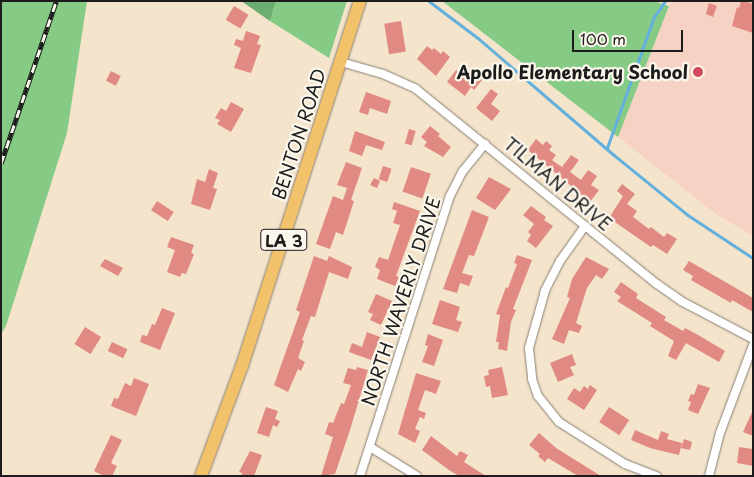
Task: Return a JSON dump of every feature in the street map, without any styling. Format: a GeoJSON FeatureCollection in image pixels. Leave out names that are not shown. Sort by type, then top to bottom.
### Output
{"type":"FeatureCollection","features":[{"type":"Feature","properties":{"kind":"main road","name":"BENTON ROAD"},"geometry":{"type":"LineString","coordinates":[[201,476],[242,366],[360,1]]}},
{"type":"Feature","properties":{"kind":"street","name":"TILMAN DRIVE"},"geometry":{"type":"LineString","coordinates":[[341,62],[383,74],[416,89],[668,292],[753,339]]}},
{"type":"Feature","properties":{"kind":"street","name":"NORTH WAVERLY DRIVE"},"geometry":{"type":"LineString","coordinates":[[360,476],[450,196],[463,171],[485,144]]}},
{"type":"Feature","properties":{"kind":"street"},"geometry":{"type":"LineString","coordinates":[[585,226],[560,261],[545,291],[529,348],[532,379],[538,396],[558,422],[625,464],[658,476]]}},
{"type":"Feature","properties":{"kind":"street"},"geometry":{"type":"LineString","coordinates":[[709,476],[720,433],[753,345]]}},
{"type":"Feature","properties":{"kind":"street"},"geometry":{"type":"LineString","coordinates":[[370,446],[417,476]]}},
{"type":"Feature","properties":{"kind":"shaded area","name":"Apollo Elementary School"},"geometry":{"type":"Polygon","coordinates":[[[671,1],[753,1],[753,236],[716,214],[618,137],[671,1]]]}},
{"type":"Feature","properties":{"kind":"green space"},"geometry":{"type":"Polygon","coordinates":[[[1,1],[87,1],[67,133],[6,326],[1,334],[1,1]]]}},
{"type":"Feature","properties":{"kind":"green space"},"geometry":{"type":"Polygon","coordinates":[[[241,1],[276,1],[270,21],[241,1]]]}},
{"type":"Feature","properties":{"kind":"green space"},"geometry":{"type":"Polygon","coordinates":[[[276,1],[347,1],[329,58],[270,21],[276,1]]]}},
{"type":"Feature","properties":{"kind":"green space"},"geometry":{"type":"Polygon","coordinates":[[[442,1],[654,1],[669,6],[618,137],[442,1]]]}},
{"type":"Feature","properties":{"kind":"building"},"geometry":{"type":"Polygon","coordinates":[[[741,1],[751,3],[753,6],[753,33],[732,26],[737,7],[739,8],[741,1]]]}},
{"type":"Feature","properties":{"kind":"building"},"geometry":{"type":"Polygon","coordinates":[[[709,3],[717,6],[713,17],[706,14],[709,3]]]}},
{"type":"Feature","properties":{"kind":"building"},"geometry":{"type":"Polygon","coordinates":[[[234,6],[249,15],[240,28],[226,20],[234,6]]]}},
{"type":"Feature","properties":{"kind":"building"},"geometry":{"type":"Polygon","coordinates":[[[401,21],[406,52],[389,54],[384,24],[401,21]]]}},
{"type":"Feature","properties":{"kind":"building"},"geometry":{"type":"Polygon","coordinates":[[[246,31],[260,36],[257,44],[261,45],[251,73],[234,68],[241,48],[234,45],[236,39],[243,41],[246,31]]]}},
{"type":"Feature","properties":{"kind":"building"},"geometry":{"type":"Polygon","coordinates":[[[427,46],[432,50],[434,48],[441,54],[443,51],[450,57],[436,76],[417,59],[427,46]]]}},
{"type":"Feature","properties":{"kind":"building"},"geometry":{"type":"Polygon","coordinates":[[[465,68],[485,76],[474,90],[471,87],[465,96],[447,82],[456,70],[461,74],[465,68]]]}},
{"type":"Feature","properties":{"kind":"building"},"geometry":{"type":"Polygon","coordinates":[[[111,71],[121,76],[116,86],[106,81],[111,71]]]}},
{"type":"Feature","properties":{"kind":"building"},"geometry":{"type":"Polygon","coordinates":[[[491,89],[498,94],[491,104],[500,111],[492,121],[476,108],[491,89]]]}},
{"type":"Feature","properties":{"kind":"building"},"geometry":{"type":"Polygon","coordinates":[[[366,92],[391,101],[387,114],[370,108],[368,115],[359,112],[366,92]]]}},
{"type":"Feature","properties":{"kind":"building"},"geometry":{"type":"Polygon","coordinates":[[[231,102],[244,109],[231,132],[217,124],[220,120],[215,118],[221,108],[226,111],[231,102]]]}},
{"type":"Feature","properties":{"kind":"building"},"geometry":{"type":"Polygon","coordinates":[[[430,126],[451,147],[443,157],[424,146],[427,142],[421,137],[430,126]]]}},
{"type":"Feature","properties":{"kind":"building"},"geometry":{"type":"Polygon","coordinates":[[[409,129],[416,131],[412,145],[405,143],[409,129]]]}},
{"type":"Feature","properties":{"kind":"building"},"geometry":{"type":"Polygon","coordinates":[[[355,131],[385,142],[382,150],[366,145],[362,156],[349,151],[355,131]]]}},
{"type":"Feature","properties":{"kind":"building"},"geometry":{"type":"Polygon","coordinates":[[[536,139],[543,145],[546,141],[552,146],[549,150],[556,155],[552,160],[562,167],[571,155],[579,160],[570,172],[581,180],[588,170],[597,176],[591,185],[599,190],[590,202],[528,150],[536,139]]]}},
{"type":"Feature","properties":{"kind":"building"},"geometry":{"type":"Polygon","coordinates":[[[346,162],[362,168],[351,200],[354,201],[343,235],[336,232],[330,249],[316,244],[333,196],[343,200],[347,188],[337,185],[346,162]]]}},
{"type":"Feature","properties":{"kind":"building"},"geometry":{"type":"Polygon","coordinates":[[[383,166],[392,169],[387,182],[379,179],[383,166]]]}},
{"type":"Feature","properties":{"kind":"building"},"geometry":{"type":"Polygon","coordinates":[[[411,167],[431,174],[422,198],[403,192],[411,167]]]}},
{"type":"Feature","properties":{"kind":"building"},"geometry":{"type":"Polygon","coordinates":[[[209,169],[218,173],[213,188],[217,189],[210,210],[191,204],[197,179],[205,182],[209,169]]]}},
{"type":"Feature","properties":{"kind":"building"},"geometry":{"type":"Polygon","coordinates":[[[489,177],[511,189],[495,210],[476,198],[489,177]]]}},
{"type":"Feature","properties":{"kind":"building"},"geometry":{"type":"Polygon","coordinates":[[[374,178],[380,181],[377,188],[370,185],[374,178]]]}},
{"type":"Feature","properties":{"kind":"building"},"geometry":{"type":"Polygon","coordinates":[[[622,184],[635,194],[627,204],[637,211],[633,217],[664,237],[667,233],[677,239],[667,254],[653,245],[651,247],[609,218],[623,196],[617,191],[622,184]]]}},
{"type":"Feature","properties":{"kind":"building"},"geometry":{"type":"Polygon","coordinates":[[[157,201],[174,212],[168,221],[151,210],[157,201]]]}},
{"type":"Feature","properties":{"kind":"building"},"geometry":{"type":"Polygon","coordinates":[[[394,202],[420,211],[396,276],[399,277],[395,286],[377,279],[380,270],[375,267],[379,257],[388,260],[400,225],[393,223],[397,211],[392,209],[394,202]]]}},
{"type":"Feature","properties":{"kind":"building"},"geometry":{"type":"Polygon","coordinates":[[[531,206],[546,217],[544,220],[553,226],[536,248],[527,241],[531,235],[528,232],[534,224],[523,215],[531,206]]]}},
{"type":"Feature","properties":{"kind":"building"},"geometry":{"type":"Polygon","coordinates":[[[472,210],[489,217],[474,256],[469,255],[462,273],[473,276],[469,286],[460,283],[457,293],[443,289],[472,210]]]}},
{"type":"Feature","properties":{"kind":"building"},"geometry":{"type":"Polygon","coordinates":[[[171,237],[194,245],[191,253],[194,254],[186,274],[182,273],[180,277],[167,272],[175,250],[167,247],[171,237]]]}},
{"type":"Feature","properties":{"kind":"building"},"geometry":{"type":"Polygon","coordinates":[[[517,255],[532,260],[513,309],[516,310],[511,322],[507,351],[498,349],[499,342],[496,342],[500,315],[496,314],[517,264],[514,263],[517,255]]]}},
{"type":"Feature","properties":{"kind":"building"},"geometry":{"type":"Polygon","coordinates":[[[314,256],[327,261],[329,256],[352,267],[348,279],[329,272],[315,317],[311,316],[302,340],[304,341],[298,358],[305,362],[301,371],[298,369],[288,392],[274,385],[300,312],[296,310],[314,256]]]}},
{"type":"Feature","properties":{"kind":"building"},"geometry":{"type":"Polygon","coordinates":[[[586,257],[609,269],[602,279],[596,275],[587,288],[576,323],[582,326],[579,333],[569,330],[564,344],[552,339],[570,298],[567,297],[572,279],[586,257]]]}},
{"type":"Feature","properties":{"kind":"building"},"geometry":{"type":"Polygon","coordinates":[[[105,259],[123,268],[118,276],[100,266],[105,259]]]}},
{"type":"Feature","properties":{"kind":"building"},"geometry":{"type":"Polygon","coordinates":[[[689,261],[753,298],[753,312],[732,300],[731,303],[691,280],[693,276],[683,270],[689,261]]]}},
{"type":"Feature","properties":{"kind":"building"},"geometry":{"type":"Polygon","coordinates":[[[621,282],[638,294],[636,298],[666,317],[664,320],[683,331],[685,328],[725,351],[719,362],[686,343],[676,360],[668,356],[674,341],[650,326],[652,323],[617,301],[621,297],[614,292],[621,282]]]}},
{"type":"Feature","properties":{"kind":"building"},"geometry":{"type":"Polygon","coordinates":[[[376,294],[392,301],[381,325],[370,320],[373,314],[368,312],[376,294]]]}},
{"type":"Feature","properties":{"kind":"building"},"geometry":{"type":"Polygon","coordinates":[[[440,300],[460,307],[456,320],[462,322],[458,332],[432,324],[440,300]]]}},
{"type":"Feature","properties":{"kind":"building"},"geometry":{"type":"Polygon","coordinates":[[[162,308],[175,313],[160,350],[140,342],[142,335],[147,336],[152,324],[155,325],[162,308]]]}},
{"type":"Feature","properties":{"kind":"building"},"geometry":{"type":"Polygon","coordinates":[[[85,327],[101,337],[91,354],[74,344],[85,327]]]}},
{"type":"Feature","properties":{"kind":"building"},"geometry":{"type":"Polygon","coordinates":[[[367,332],[380,337],[371,360],[349,352],[352,343],[362,347],[367,332]]]}},
{"type":"Feature","properties":{"kind":"building"},"geometry":{"type":"Polygon","coordinates":[[[428,334],[443,340],[434,366],[422,362],[428,346],[425,345],[428,334]]]}},
{"type":"Feature","properties":{"kind":"building"},"geometry":{"type":"Polygon","coordinates":[[[112,342],[127,349],[123,358],[108,351],[112,342]]]}},
{"type":"Feature","properties":{"kind":"building"},"geometry":{"type":"Polygon","coordinates":[[[572,354],[576,365],[570,367],[574,375],[558,382],[550,363],[572,354]]]}},
{"type":"Feature","properties":{"kind":"building"},"geometry":{"type":"Polygon","coordinates":[[[357,367],[368,370],[350,430],[335,474],[321,476],[333,437],[325,434],[329,422],[333,423],[341,403],[344,404],[351,385],[343,383],[348,368],[356,370],[357,367]]]}},
{"type":"Feature","properties":{"kind":"building"},"geometry":{"type":"Polygon","coordinates":[[[502,367],[508,395],[492,398],[490,386],[486,387],[484,376],[489,375],[488,370],[502,367]]]}},
{"type":"Feature","properties":{"kind":"building"},"geometry":{"type":"Polygon","coordinates":[[[416,373],[441,381],[436,394],[425,390],[418,410],[426,413],[424,419],[420,417],[415,429],[420,431],[415,443],[398,434],[416,373]]]}},
{"type":"Feature","properties":{"kind":"building"},"geometry":{"type":"Polygon","coordinates":[[[134,378],[149,384],[136,416],[111,406],[114,398],[118,399],[125,383],[131,386],[134,378]]]}},
{"type":"Feature","properties":{"kind":"building"},"geometry":{"type":"Polygon","coordinates":[[[698,384],[710,388],[698,414],[688,410],[691,402],[688,401],[691,394],[694,395],[698,384]]]}},
{"type":"Feature","properties":{"kind":"building"},"geometry":{"type":"Polygon","coordinates":[[[590,385],[597,390],[584,410],[567,399],[574,388],[580,392],[584,386],[588,389],[590,385]]]}},
{"type":"Feature","properties":{"kind":"building"},"geometry":{"type":"Polygon","coordinates":[[[266,407],[278,411],[275,419],[280,421],[277,427],[273,425],[269,437],[257,433],[266,407]]]}},
{"type":"Feature","properties":{"kind":"building"},"geometry":{"type":"Polygon","coordinates":[[[609,407],[629,420],[619,435],[599,422],[609,407]]]}},
{"type":"Feature","properties":{"kind":"building"},"geometry":{"type":"Polygon","coordinates":[[[753,410],[753,436],[743,432],[753,410]]]}},
{"type":"Feature","properties":{"kind":"building"},"geometry":{"type":"Polygon","coordinates":[[[635,430],[658,440],[661,431],[669,434],[667,439],[682,443],[679,455],[650,448],[631,440],[635,430]]]}},
{"type":"Feature","properties":{"kind":"building"},"geometry":{"type":"Polygon","coordinates":[[[539,433],[556,448],[601,476],[578,476],[548,458],[545,462],[538,456],[540,454],[529,445],[539,433]]]}},
{"type":"Feature","properties":{"kind":"building"},"geometry":{"type":"Polygon","coordinates":[[[111,435],[122,440],[111,463],[117,466],[112,476],[104,476],[94,471],[111,435]]]}},
{"type":"Feature","properties":{"kind":"building"},"geometry":{"type":"Polygon","coordinates":[[[431,436],[457,456],[460,451],[468,455],[464,462],[486,476],[459,476],[449,470],[422,450],[431,436]]]}},
{"type":"Feature","properties":{"kind":"building"},"geometry":{"type":"Polygon","coordinates":[[[684,439],[692,442],[690,450],[681,448],[684,439]]]}},
{"type":"Feature","properties":{"kind":"building"},"geometry":{"type":"Polygon","coordinates":[[[739,447],[753,449],[753,466],[737,463],[739,447]]]}},
{"type":"Feature","properties":{"kind":"building"},"geometry":{"type":"Polygon","coordinates":[[[250,451],[262,455],[254,476],[241,476],[242,473],[239,472],[250,451]]]}},
{"type":"Feature","properties":{"kind":"waterway"},"geometry":{"type":"LineString","coordinates":[[429,1],[478,38],[614,155],[688,215],[753,258]]}},
{"type":"Feature","properties":{"kind":"waterway"},"geometry":{"type":"LineString","coordinates":[[607,148],[654,17],[665,1]]}},
{"type":"Feature","properties":{"kind":"railway"},"geometry":{"type":"LineString","coordinates":[[1,163],[56,1]]}},
{"type":"Feature","properties":{"kind":"place","name":"Apollo Elementary School"},"geometry":{"type":"Point","coordinates":[698,72]}}]}
